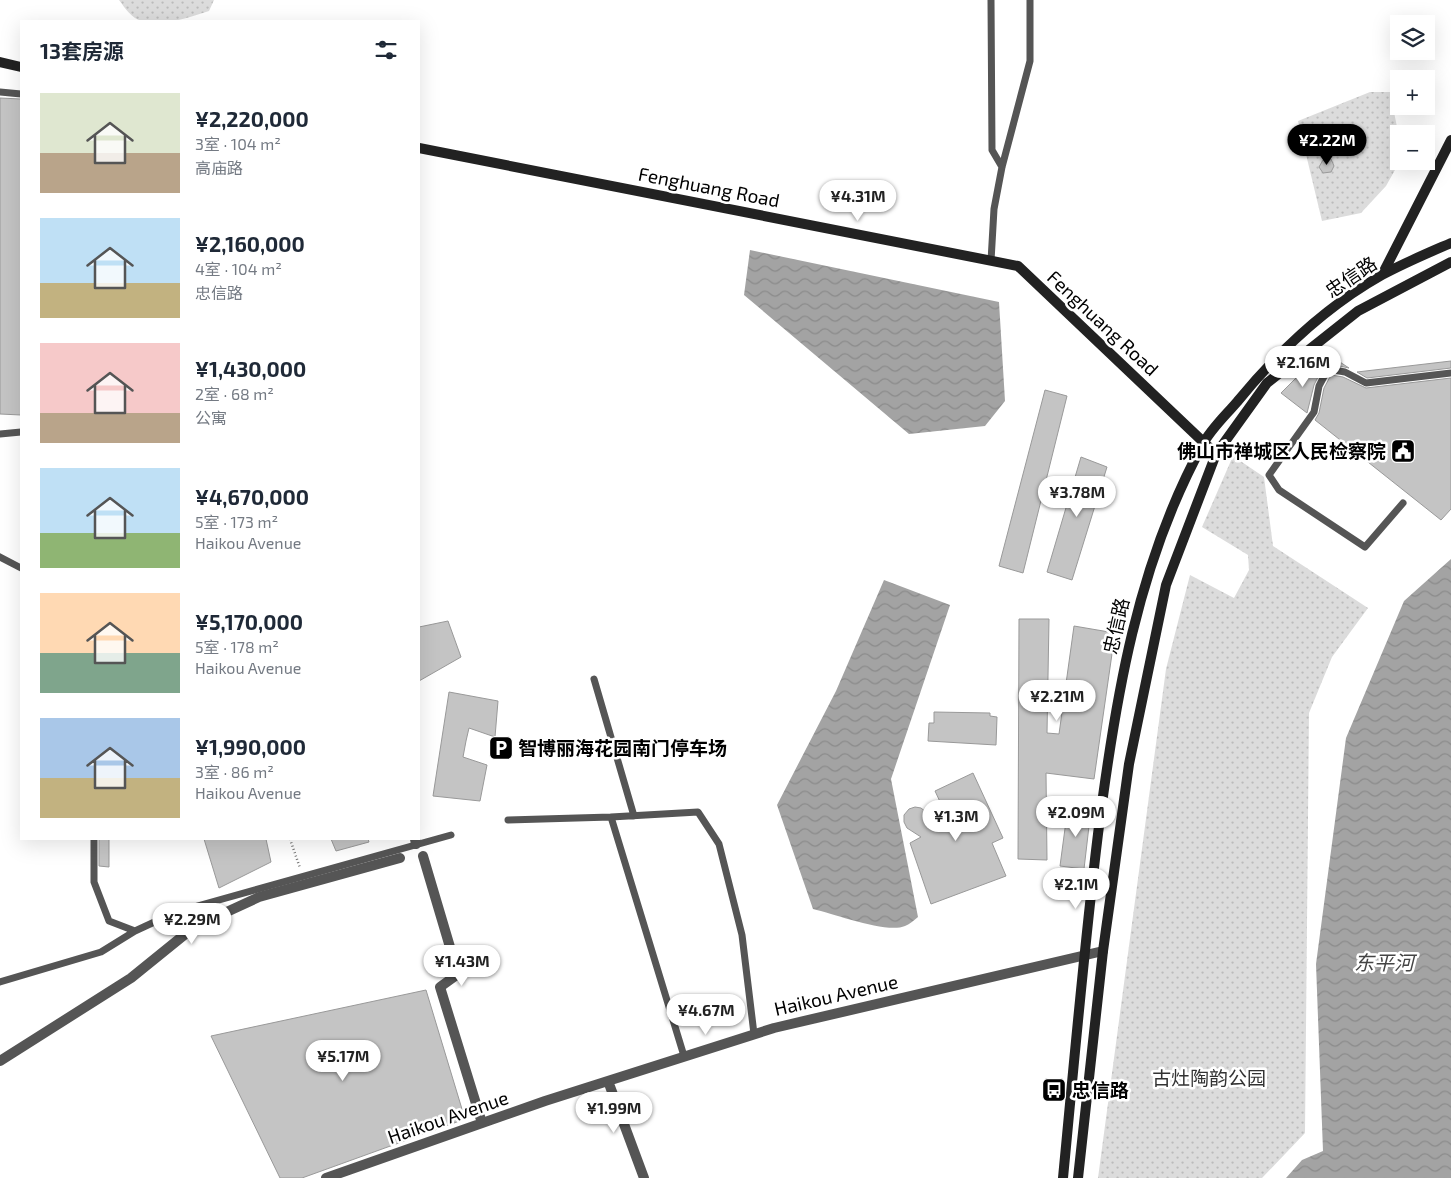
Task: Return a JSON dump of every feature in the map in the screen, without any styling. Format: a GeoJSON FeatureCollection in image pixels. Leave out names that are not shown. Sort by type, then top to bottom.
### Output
{"type":"FeatureCollection","features":[{"type":"Feature","properties":{"kind":"main road"},"geometry":{"type":"LineString","coordinates":[[0,62],[20,67]]}},
{"type":"Feature","properties":{"kind":"main road"},"geometry":{"type":"LineString","coordinates":[[1382,275],[1451,140]]}},
{"type":"Feature","properties":{"kind":"main road","name":"Fenghuang Road"},"geometry":{"type":"LineString","coordinates":[[420,148],[1018,266],[1216,454]]}},
{"type":"Feature","properties":{"kind":"main road","name":"忠信路"},"geometry":{"type":"LineString","coordinates":[[1063,1178],[1083,955],[1108,756],[1128,647],[1142,591],[1174,507],[1204,442],[1259,375],[1289,346],[1339,305],[1382,275],[1451,243]]}},
{"type":"Feature","properties":{"kind":"main road","name":"忠信路"},"geometry":{"type":"LineString","coordinates":[[1078,1178],[1102,951],[1129,764],[1166,585],[1216,454],[1267,383],[1358,311],[1451,262]]}},
{"type":"Feature","properties":{"kind":"street"},"geometry":{"type":"LineString","coordinates":[[423,856],[458,974],[440,987],[482,1123]]}},
{"type":"Feature","properties":{"kind":"street"},"geometry":{"type":"LineString","coordinates":[[0,1061],[131,978],[194,927],[259,897],[400,858]]}},
{"type":"Feature","properties":{"kind":"street","name":"Haikou Avenue"},"geometry":{"type":"LineString","coordinates":[[326,1178],[482,1123],[754,1034],[1102,951]]}},
{"type":"Feature","properties":{"kind":"street"},"geometry":{"type":"LineString","coordinates":[[608,1081],[644,1178]]}},
{"type":"Feature","properties":{"kind":"lane"},"geometry":{"type":"LineString","coordinates":[[991,0],[992,150],[1002,167]]}},
{"type":"Feature","properties":{"kind":"lane"},"geometry":{"type":"LineString","coordinates":[[991,261],[994,209],[1002,167],[1030,61],[1030,0]]}},
{"type":"Feature","properties":{"kind":"lane"},"geometry":{"type":"LineString","coordinates":[[0,92],[20,94]]}},
{"type":"Feature","properties":{"kind":"lane"},"geometry":{"type":"LineString","coordinates":[[1289,346],[1302,356],[1328,368],[1344,372],[1366,383],[1451,373]]}},
{"type":"Feature","properties":{"kind":"lane"},"geometry":{"type":"LineString","coordinates":[[1328,368],[1319,386],[1314,412],[1269,475],[1278,490],[1365,546],[1403,503]]}},
{"type":"Feature","properties":{"kind":"lane"},"geometry":{"type":"LineString","coordinates":[[0,434],[20,432]]}},
{"type":"Feature","properties":{"kind":"lane"},"geometry":{"type":"LineString","coordinates":[[0,557],[20,567]]}},
{"type":"Feature","properties":{"kind":"lane"},"geometry":{"type":"LineString","coordinates":[[594,678],[634,816]]}},
{"type":"Feature","properties":{"kind":"lane"},"geometry":{"type":"LineString","coordinates":[[508,820],[698,812],[719,844],[742,934],[754,1034]]}},
{"type":"Feature","properties":{"kind":"lane"},"geometry":{"type":"LineString","coordinates":[[611,817],[684,1056]]}},
{"type":"Feature","properties":{"kind":"lane"},"geometry":{"type":"LineString","coordinates":[[0,982],[101,952],[134,931],[176,912],[415,842],[451,835]]}},
{"type":"Feature","properties":{"kind":"lane"},"geometry":{"type":"LineString","coordinates":[[94,840],[94,882],[109,921],[134,931]]}},
{"type":"Feature","properties":{"kind":"path"},"geometry":{"type":"LineString","coordinates":[[290,840],[302,876]]}},
{"type":"Feature","properties":{"kind":"green space"},"geometry":{"type":"Polygon","coordinates":[[[119,0],[214,0],[209,11],[179,20],[140,20],[129,13],[119,0]]]}},
{"type":"Feature","properties":{"kind":"green space"},"geometry":{"type":"Polygon","coordinates":[[[1370,92],[1390,92],[1390,115],[1395,115],[1397,125],[1390,125],[1390,170],[1395,170],[1386,186],[1361,213],[1322,221],[1298,121],[1370,92]]]}},
{"type":"Feature","properties":{"kind":"green space","name":"古灶陶韵公园"},"geometry":{"type":"Polygon","coordinates":[[[1233,456],[1264,477],[1273,546],[1368,608],[1332,657],[1309,713],[1305,1133],[1262,1178],[1098,1178],[1166,669],[1190,575],[1234,598],[1249,570],[1248,555],[1202,527],[1233,456]]]}},
{"type":"Feature","properties":{"kind":"water"},"geometry":{"type":"Polygon","coordinates":[[[750,250],[999,302],[1005,401],[985,426],[909,434],[744,295],[750,250]]]}},
{"type":"Feature","properties":{"kind":"water","name":"东平河"},"geometry":{"type":"Polygon","coordinates":[[[1451,559],[1451,1178],[1286,1178],[1302,1160],[1323,1151],[1316,964],[1346,738],[1404,601],[1451,559]]]}},
{"type":"Feature","properties":{"kind":"water"},"geometry":{"type":"Polygon","coordinates":[[[884,580],[950,605],[891,779],[918,917],[907,925],[897,928],[860,922],[813,909],[777,805],[836,691],[884,580]]]}},
{"type":"Feature","properties":{"kind":"building"},"geometry":{"type":"Polygon","coordinates":[[[0,98],[20,99],[20,415],[0,414],[0,98]]]}},
{"type":"Feature","properties":{"kind":"building"},"geometry":{"type":"Polygon","coordinates":[[[1331,159],[1334,166],[1331,172],[1323,173],[1319,167],[1323,160],[1331,159]]]}},
{"type":"Feature","properties":{"kind":"building"},"geometry":{"type":"Polygon","coordinates":[[[1323,351],[1349,368],[1330,364],[1317,357],[1323,351]]]}},
{"type":"Feature","properties":{"kind":"building"},"geometry":{"type":"Polygon","coordinates":[[[1451,361],[1451,368],[1367,378],[1357,372],[1451,361]]]}},
{"type":"Feature","properties":{"kind":"building"},"geometry":{"type":"Polygon","coordinates":[[[1309,365],[1321,371],[1314,385],[1307,413],[1281,393],[1309,365]]]}},
{"type":"Feature","properties":{"kind":"building","name":"佛山市禅城区人民检察院"},"geometry":{"type":"Polygon","coordinates":[[[1331,375],[1343,377],[1366,388],[1451,378],[1451,509],[1441,520],[1315,420],[1319,413],[1324,388],[1331,375]]]}},
{"type":"Feature","properties":{"kind":"building"},"geometry":{"type":"Polygon","coordinates":[[[1045,390],[1067,396],[1023,573],[999,566],[1045,390]]]}},
{"type":"Feature","properties":{"kind":"building"},"geometry":{"type":"Polygon","coordinates":[[[1081,457],[1107,467],[1072,580],[1047,572],[1081,457]]]}},
{"type":"Feature","properties":{"kind":"building"},"geometry":{"type":"Polygon","coordinates":[[[1019,619],[1049,619],[1047,733],[1059,734],[1074,626],[1115,633],[1094,779],[1046,773],[1047,860],[1018,859],[1019,619]]]}},
{"type":"Feature","properties":{"kind":"building"},"geometry":{"type":"Polygon","coordinates":[[[448,621],[461,657],[420,680],[420,627],[448,621]]]}},
{"type":"Feature","properties":{"kind":"building"},"geometry":{"type":"Polygon","coordinates":[[[449,692],[498,701],[495,737],[469,728],[463,757],[487,765],[480,801],[433,796],[449,692]]]}},
{"type":"Feature","properties":{"kind":"building"},"geometry":{"type":"Polygon","coordinates":[[[934,712],[990,713],[990,716],[997,717],[996,745],[928,741],[929,723],[934,723],[934,712]]]}},
{"type":"Feature","properties":{"kind":"building"},"geometry":{"type":"Polygon","coordinates":[[[973,773],[1003,838],[992,843],[1006,876],[931,904],[910,843],[921,837],[907,828],[904,822],[904,815],[909,809],[921,808],[956,836],[935,791],[973,773]]]}},
{"type":"Feature","properties":{"kind":"building"},"geometry":{"type":"Polygon","coordinates":[[[1068,806],[1091,809],[1084,869],[1060,866],[1068,806]]]}},
{"type":"Feature","properties":{"kind":"building"},"geometry":{"type":"Polygon","coordinates":[[[99,840],[109,840],[109,867],[99,866],[99,840]]]}},
{"type":"Feature","properties":{"kind":"building"},"geometry":{"type":"Polygon","coordinates":[[[204,840],[266,840],[271,862],[219,888],[204,840]]]}},
{"type":"Feature","properties":{"kind":"building"},"geometry":{"type":"Polygon","coordinates":[[[331,840],[368,840],[369,842],[336,851],[331,840]]]}},
{"type":"Feature","properties":{"kind":"building"},"geometry":{"type":"Polygon","coordinates":[[[426,990],[465,1119],[302,1178],[280,1178],[211,1036],[426,990]]]}},
{"type":"Feature","properties":{"kind":"place","name":"佛山市禅城区人民检察院"},"geometry":{"type":"Point","coordinates":[1403,451]}},
{"type":"Feature","properties":{"kind":"place","name":"智博丽海花园南门停车场"},"geometry":{"type":"Point","coordinates":[501,748]}},
{"type":"Feature","properties":{"kind":"place","name":"忠信路"},"geometry":{"type":"Point","coordinates":[1054,1090]}}]}
